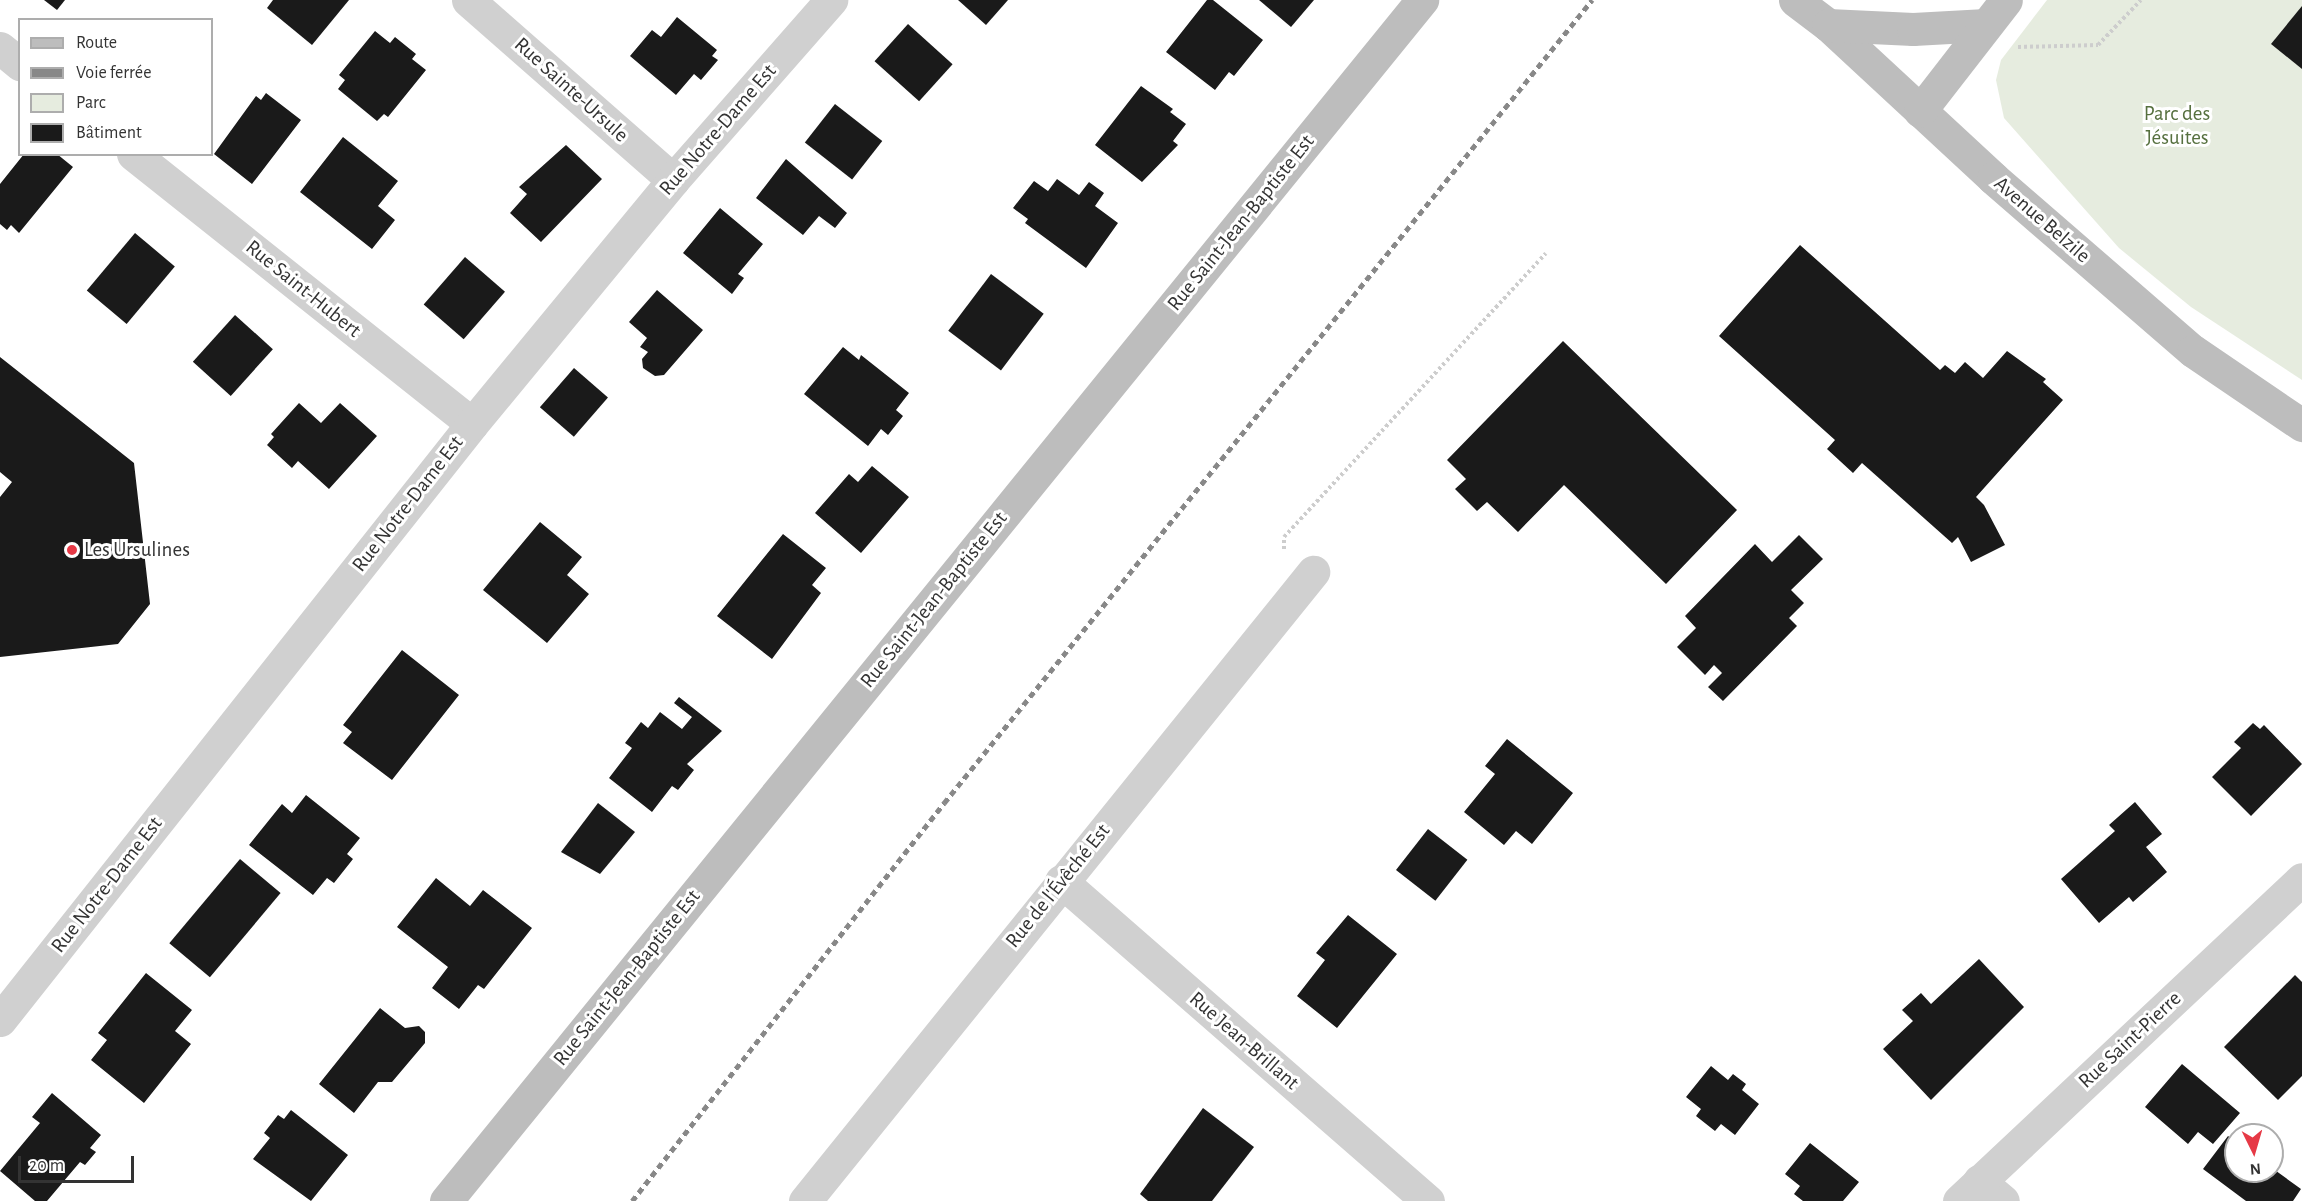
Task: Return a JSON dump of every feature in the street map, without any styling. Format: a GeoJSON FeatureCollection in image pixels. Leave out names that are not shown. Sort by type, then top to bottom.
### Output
{"type":"FeatureCollection","features":[{"type":"Feature","properties":{"kind":"street","name":"Rue Sainte-Ursule"},"geometry":{"type":"LineString","coordinates":[[468,0],[673,180]]}},
{"type":"Feature","properties":{"kind":"street","name":"Rue Notre-Dame Est"},"geometry":{"type":"LineString","coordinates":[[0,1020],[472,424],[673,180],[831,0]]}},
{"type":"Feature","properties":{"kind":"street","name":"Rue Saint-Jean-Baptiste Est"},"geometry":{"type":"LineString","coordinates":[[446,1201],[1422,0]]}},
{"type":"Feature","properties":{"kind":"street","name":"Avenue Belzile"},"geometry":{"type":"LineString","coordinates":[[1795,0],[1828,26],[1920,111],[2193,351],[2302,425]]}},
{"type":"Feature","properties":{"kind":"street"},"geometry":{"type":"LineString","coordinates":[[1828,26],[1913,29],[2000,24]]}},
{"type":"Feature","properties":{"kind":"street"},"geometry":{"type":"LineString","coordinates":[[1920,111],[2000,24]]}},
{"type":"Feature","properties":{"kind":"street"},"geometry":{"type":"LineString","coordinates":[[0,48],[18,62]]}},
{"type":"Feature","properties":{"kind":"street","name":"Rue Saint-Hubert"},"geometry":{"type":"LineString","coordinates":[[136,156],[472,424]]}},
{"type":"Feature","properties":{"kind":"street","name":"Rue de l'Évêché Est"},"geometry":{"type":"LineString","coordinates":[[805,1201],[1061,881],[1313,572]]}},
{"type":"Feature","properties":{"kind":"street","name":"Rue Saint-Pierre"},"geometry":{"type":"LineString","coordinates":[[1980,1194],[2302,879]]}},
{"type":"Feature","properties":{"kind":"street","name":"Rue Jean-Brillant"},"geometry":{"type":"LineString","coordinates":[[1061,881],[1428,1201]]}},
{"type":"Feature","properties":{"kind":"path"},"geometry":{"type":"LineString","coordinates":[[2000,24],[2098,45],[2141,0]]}},
{"type":"Feature","properties":{"kind":"path"},"geometry":{"type":"LineString","coordinates":[[1284,607],[1284,537],[1546,253]]}},
{"type":"Feature","properties":{"kind":"green space","name":"Parc des Jésuites"},"geometry":{"type":"Polygon","coordinates":[[[2047,0],[2302,0],[2302,380],[2191,307],[2119,248],[2004,118],[1996,80],[2001,60],[2047,0]]]}},
{"type":"Feature","properties":{"kind":"building"},"geometry":{"type":"Polygon","coordinates":[[[44,0],[65,0],[57,10],[44,0]]]}},
{"type":"Feature","properties":{"kind":"building"},"geometry":{"type":"Polygon","coordinates":[[[273,0],[349,0],[312,45],[267,8],[273,0]]]}},
{"type":"Feature","properties":{"kind":"building"},"geometry":{"type":"Polygon","coordinates":[[[958,0],[1008,0],[986,25],[958,0]]]}},
{"type":"Feature","properties":{"kind":"building"},"geometry":{"type":"Polygon","coordinates":[[[1207,0],[1213,0],[1263,40],[1234,76],[1229,72],[1215,90],[1166,52],[1207,0]]]}},
{"type":"Feature","properties":{"kind":"building"},"geometry":{"type":"Polygon","coordinates":[[[1259,0],[1314,0],[1291,27],[1259,0]]]}},
{"type":"Feature","properties":{"kind":"building"},"geometry":{"type":"Polygon","coordinates":[[[2302,6],[2302,69],[2271,44],[2302,6]]]}},
{"type":"Feature","properties":{"kind":"building"},"geometry":{"type":"Polygon","coordinates":[[[677,17],[717,50],[712,56],[718,60],[701,80],[694,74],[676,95],[630,56],[652,30],[661,37],[677,17]]]}},
{"type":"Feature","properties":{"kind":"building"},"geometry":{"type":"Polygon","coordinates":[[[908,24],[953,64],[919,101],[875,61],[908,24]]]}},
{"type":"Feature","properties":{"kind":"building"},"geometry":{"type":"Polygon","coordinates":[[[375,31],[390,43],[395,37],[416,54],[412,59],[426,70],[388,117],[384,114],[377,121],[338,89],[345,80],[339,75],[375,31]]]}},
{"type":"Feature","properties":{"kind":"building"},"geometry":{"type":"Polygon","coordinates":[[[1141,86],[1173,109],[1170,112],[1186,124],[1173,141],[1178,145],[1142,182],[1095,145],[1141,86]]]}},
{"type":"Feature","properties":{"kind":"building"},"geometry":{"type":"Polygon","coordinates":[[[266,93],[301,120],[252,184],[214,154],[256,96],[261,100],[266,93]]]}},
{"type":"Feature","properties":{"kind":"building"},"geometry":{"type":"Polygon","coordinates":[[[835,104],[882,141],[852,180],[805,143],[835,104]]]}},
{"type":"Feature","properties":{"kind":"building"},"geometry":{"type":"Polygon","coordinates":[[[343,137],[398,181],[378,206],[395,220],[372,249],[300,192],[343,137]]]}},
{"type":"Feature","properties":{"kind":"building"},"geometry":{"type":"Polygon","coordinates":[[[566,145],[602,179],[541,242],[510,213],[527,194],[519,187],[566,145]]]}},
{"type":"Feature","properties":{"kind":"building"},"geometry":{"type":"Polygon","coordinates":[[[22,156],[59,156],[73,167],[19,233],[11,225],[7,230],[0,224],[0,184],[22,156]]]}},
{"type":"Feature","properties":{"kind":"building"},"geometry":{"type":"Polygon","coordinates":[[[786,159],[847,213],[835,228],[819,216],[803,235],[756,198],[786,159]]]}},
{"type":"Feature","properties":{"kind":"building"},"geometry":{"type":"Polygon","coordinates":[[[1057,179],[1079,195],[1089,182],[1104,193],[1095,206],[1118,223],[1086,268],[1025,223],[1028,219],[1013,208],[1034,181],[1048,191],[1057,179]]]}},
{"type":"Feature","properties":{"kind":"building"},"geometry":{"type":"Polygon","coordinates":[[[720,208],[763,244],[738,274],[744,278],[732,294],[683,253],[720,208]]]}},
{"type":"Feature","properties":{"kind":"building"},"geometry":{"type":"Polygon","coordinates":[[[135,233],[175,266],[127,324],[87,290],[135,233]]]}},
{"type":"Feature","properties":{"kind":"building"},"geometry":{"type":"Polygon","coordinates":[[[1800,245],[1940,370],[1945,365],[1955,373],[1965,362],[1983,378],[2007,351],[2046,379],[2043,382],[2063,400],[1976,497],[1984,505],[2005,545],[1971,562],[1958,537],[1952,543],[1862,463],[1853,473],[1827,449],[1835,440],[1719,336],[1800,245]]]}},
{"type":"Feature","properties":{"kind":"building"},"geometry":{"type":"Polygon","coordinates":[[[465,257],[505,292],[464,339],[424,305],[465,257]]]}},
{"type":"Feature","properties":{"kind":"building"},"geometry":{"type":"Polygon","coordinates":[[[991,274],[1044,314],[1001,370],[948,331],[991,274]]]}},
{"type":"Feature","properties":{"kind":"building"},"geometry":{"type":"Polygon","coordinates":[[[657,290],[703,330],[664,375],[655,376],[643,368],[642,359],[648,352],[640,347],[647,338],[629,322],[657,290]]]}},
{"type":"Feature","properties":{"kind":"building"},"geometry":{"type":"Polygon","coordinates":[[[235,315],[273,349],[231,396],[193,362],[235,315]]]}},
{"type":"Feature","properties":{"kind":"building"},"geometry":{"type":"Polygon","coordinates":[[[1563,341],[1737,510],[1666,584],[1564,485],[1518,532],[1487,502],[1477,511],[1455,489],[1466,479],[1447,460],[1563,341]]]}},
{"type":"Feature","properties":{"kind":"building"},"geometry":{"type":"Polygon","coordinates":[[[843,347],[859,360],[861,355],[909,393],[896,410],[903,416],[888,435],[881,429],[868,446],[804,394],[843,347]]]}},
{"type":"Feature","properties":{"kind":"building","name":"Les Ursulines"},"geometry":{"type":"Polygon","coordinates":[[[0,357],[134,463],[150,604],[118,644],[0,657],[0,497],[12,482],[0,472],[0,357]]]}},
{"type":"Feature","properties":{"kind":"building"},"geometry":{"type":"Polygon","coordinates":[[[574,368],[608,398],[574,437],[540,407],[574,368]]]}},
{"type":"Feature","properties":{"kind":"building"},"geometry":{"type":"Polygon","coordinates":[[[299,403],[321,423],[340,403],[377,436],[329,489],[298,461],[292,468],[267,445],[274,437],[271,434],[299,403]]]}},
{"type":"Feature","properties":{"kind":"building"},"geometry":{"type":"Polygon","coordinates":[[[872,466],[909,497],[861,553],[815,513],[849,474],[858,482],[872,466]]]}},
{"type":"Feature","properties":{"kind":"building"},"geometry":{"type":"Polygon","coordinates":[[[540,522],[582,557],[567,575],[589,594],[547,643],[483,590],[540,522]]]}},
{"type":"Feature","properties":{"kind":"building"},"geometry":{"type":"Polygon","coordinates":[[[783,534],[826,568],[812,585],[821,593],[772,659],[717,616],[783,534]]]}},
{"type":"Feature","properties":{"kind":"building"},"geometry":{"type":"Polygon","coordinates":[[[1799,535],[1823,559],[1791,590],[1804,603],[1789,618],[1797,626],[1723,701],[1708,687],[1722,673],[1714,665],[1705,675],[1677,647],[1696,628],[1685,616],[1755,544],[1772,562],[1799,535]]]}},
{"type":"Feature","properties":{"kind":"building"},"geometry":{"type":"Polygon","coordinates":[[[402,650],[459,695],[392,780],[343,743],[352,732],[343,725],[402,650]]]}},
{"type":"Feature","properties":{"kind":"building"},"geometry":{"type":"Polygon","coordinates":[[[679,697],[722,731],[687,764],[694,770],[678,790],[672,786],[652,812],[609,778],[632,748],[625,743],[641,722],[648,728],[660,712],[682,729],[692,717],[674,703],[679,697]]]}},
{"type":"Feature","properties":{"kind":"building"},"geometry":{"type":"Polygon","coordinates":[[[2253,723],[2260,729],[2264,725],[2302,764],[2251,816],[2212,777],[2241,748],[2234,742],[2253,723]]]}},
{"type":"Feature","properties":{"kind":"building"},"geometry":{"type":"Polygon","coordinates":[[[1507,739],[1573,793],[1532,844],[1516,831],[1504,845],[1464,812],[1495,774],[1485,766],[1507,739]]]}},
{"type":"Feature","properties":{"kind":"building"},"geometry":{"type":"Polygon","coordinates":[[[306,795],[360,838],[347,854],[353,859],[334,883],[327,878],[313,895],[249,845],[282,804],[292,813],[306,795]]]}},
{"type":"Feature","properties":{"kind":"building"},"geometry":{"type":"Polygon","coordinates":[[[2135,802],[2162,834],[2146,847],[2167,872],[2133,902],[2129,897],[2099,923],[2061,879],[2115,831],[2109,825],[2135,802]]]}},
{"type":"Feature","properties":{"kind":"building"},"geometry":{"type":"Polygon","coordinates":[[[598,803],[635,832],[600,874],[561,852],[598,803]]]}},
{"type":"Feature","properties":{"kind":"building"},"geometry":{"type":"Polygon","coordinates":[[[1428,829],[1467,860],[1435,901],[1396,870],[1428,829]]]}},
{"type":"Feature","properties":{"kind":"building"},"geometry":{"type":"Polygon","coordinates":[[[240,859],[281,893],[210,977],[169,943],[240,859]]]}},
{"type":"Feature","properties":{"kind":"building"},"geometry":{"type":"Polygon","coordinates":[[[436,878],[470,906],[483,890],[532,928],[484,989],[478,985],[459,1009],[432,988],[448,967],[397,927],[436,878]]]}},
{"type":"Feature","properties":{"kind":"building"},"geometry":{"type":"Polygon","coordinates":[[[1348,915],[1397,954],[1337,1028],[1297,996],[1325,960],[1316,953],[1348,915]]]}},
{"type":"Feature","properties":{"kind":"building"},"geometry":{"type":"Polygon","coordinates":[[[1979,959],[2024,1007],[1931,1100],[1883,1049],[1913,1021],[1902,1010],[1921,993],[1931,1004],[1979,959]]]}},
{"type":"Feature","properties":{"kind":"building"},"geometry":{"type":"Polygon","coordinates":[[[146,973],[192,1010],[175,1031],[191,1044],[144,1103],[91,1060],[107,1040],[98,1033],[146,973]]]}},
{"type":"Feature","properties":{"kind":"building"},"geometry":{"type":"Polygon","coordinates":[[[2295,975],[2302,982],[2302,1076],[2278,1100],[2224,1047],[2295,975]]]}},
{"type":"Feature","properties":{"kind":"building"},"geometry":{"type":"Polygon","coordinates":[[[380,1008],[405,1028],[419,1026],[425,1032],[425,1043],[392,1082],[378,1082],[354,1113],[319,1084],[380,1008]]]}},
{"type":"Feature","properties":{"kind":"building"},"geometry":{"type":"Polygon","coordinates":[[[2182,1064],[2240,1113],[2231,1123],[2224,1123],[2224,1131],[2213,1144],[2198,1132],[2188,1144],[2145,1107],[2182,1064]]]}},
{"type":"Feature","properties":{"kind":"building"},"geometry":{"type":"Polygon","coordinates":[[[1711,1066],[1728,1080],[1733,1074],[1746,1084],[1742,1090],[1759,1104],[1735,1135],[1721,1124],[1715,1131],[1696,1116],[1701,1109],[1686,1097],[1711,1066]]]}},
{"type":"Feature","properties":{"kind":"building"},"geometry":{"type":"Polygon","coordinates":[[[52,1093],[101,1135],[90,1148],[96,1152],[85,1165],[80,1162],[47,1201],[35,1201],[0,1171],[40,1123],[32,1117],[52,1093]]]}},
{"type":"Feature","properties":{"kind":"building"},"geometry":{"type":"Polygon","coordinates":[[[1203,1108],[1254,1147],[1212,1201],[1148,1201],[1140,1194],[1203,1108]]]}},
{"type":"Feature","properties":{"kind":"building"},"geometry":{"type":"Polygon","coordinates":[[[291,1110],[348,1155],[311,1201],[253,1159],[270,1138],[264,1133],[278,1115],[284,1119],[291,1110]]]}},
{"type":"Feature","properties":{"kind":"building"},"geometry":{"type":"Polygon","coordinates":[[[2224,1141],[2224,1183],[2284,1183],[2284,1177],[2301,1189],[2293,1201],[2246,1201],[2203,1169],[2224,1141]]]}},
{"type":"Feature","properties":{"kind":"building"},"geometry":{"type":"Polygon","coordinates":[[[1810,1143],[1859,1182],[1843,1201],[1803,1201],[1794,1194],[1800,1186],[1785,1174],[1810,1143]]]}},
{"type":"Feature","properties":{"kind":"railway"},"geometry":{"type":"LineString","coordinates":[[632,1201],[944,803],[1592,0]]}},
{"type":"Feature","properties":{"kind":"place","name":"Les Ursulines"},"geometry":{"type":"Point","coordinates":[72,550]}}]}
